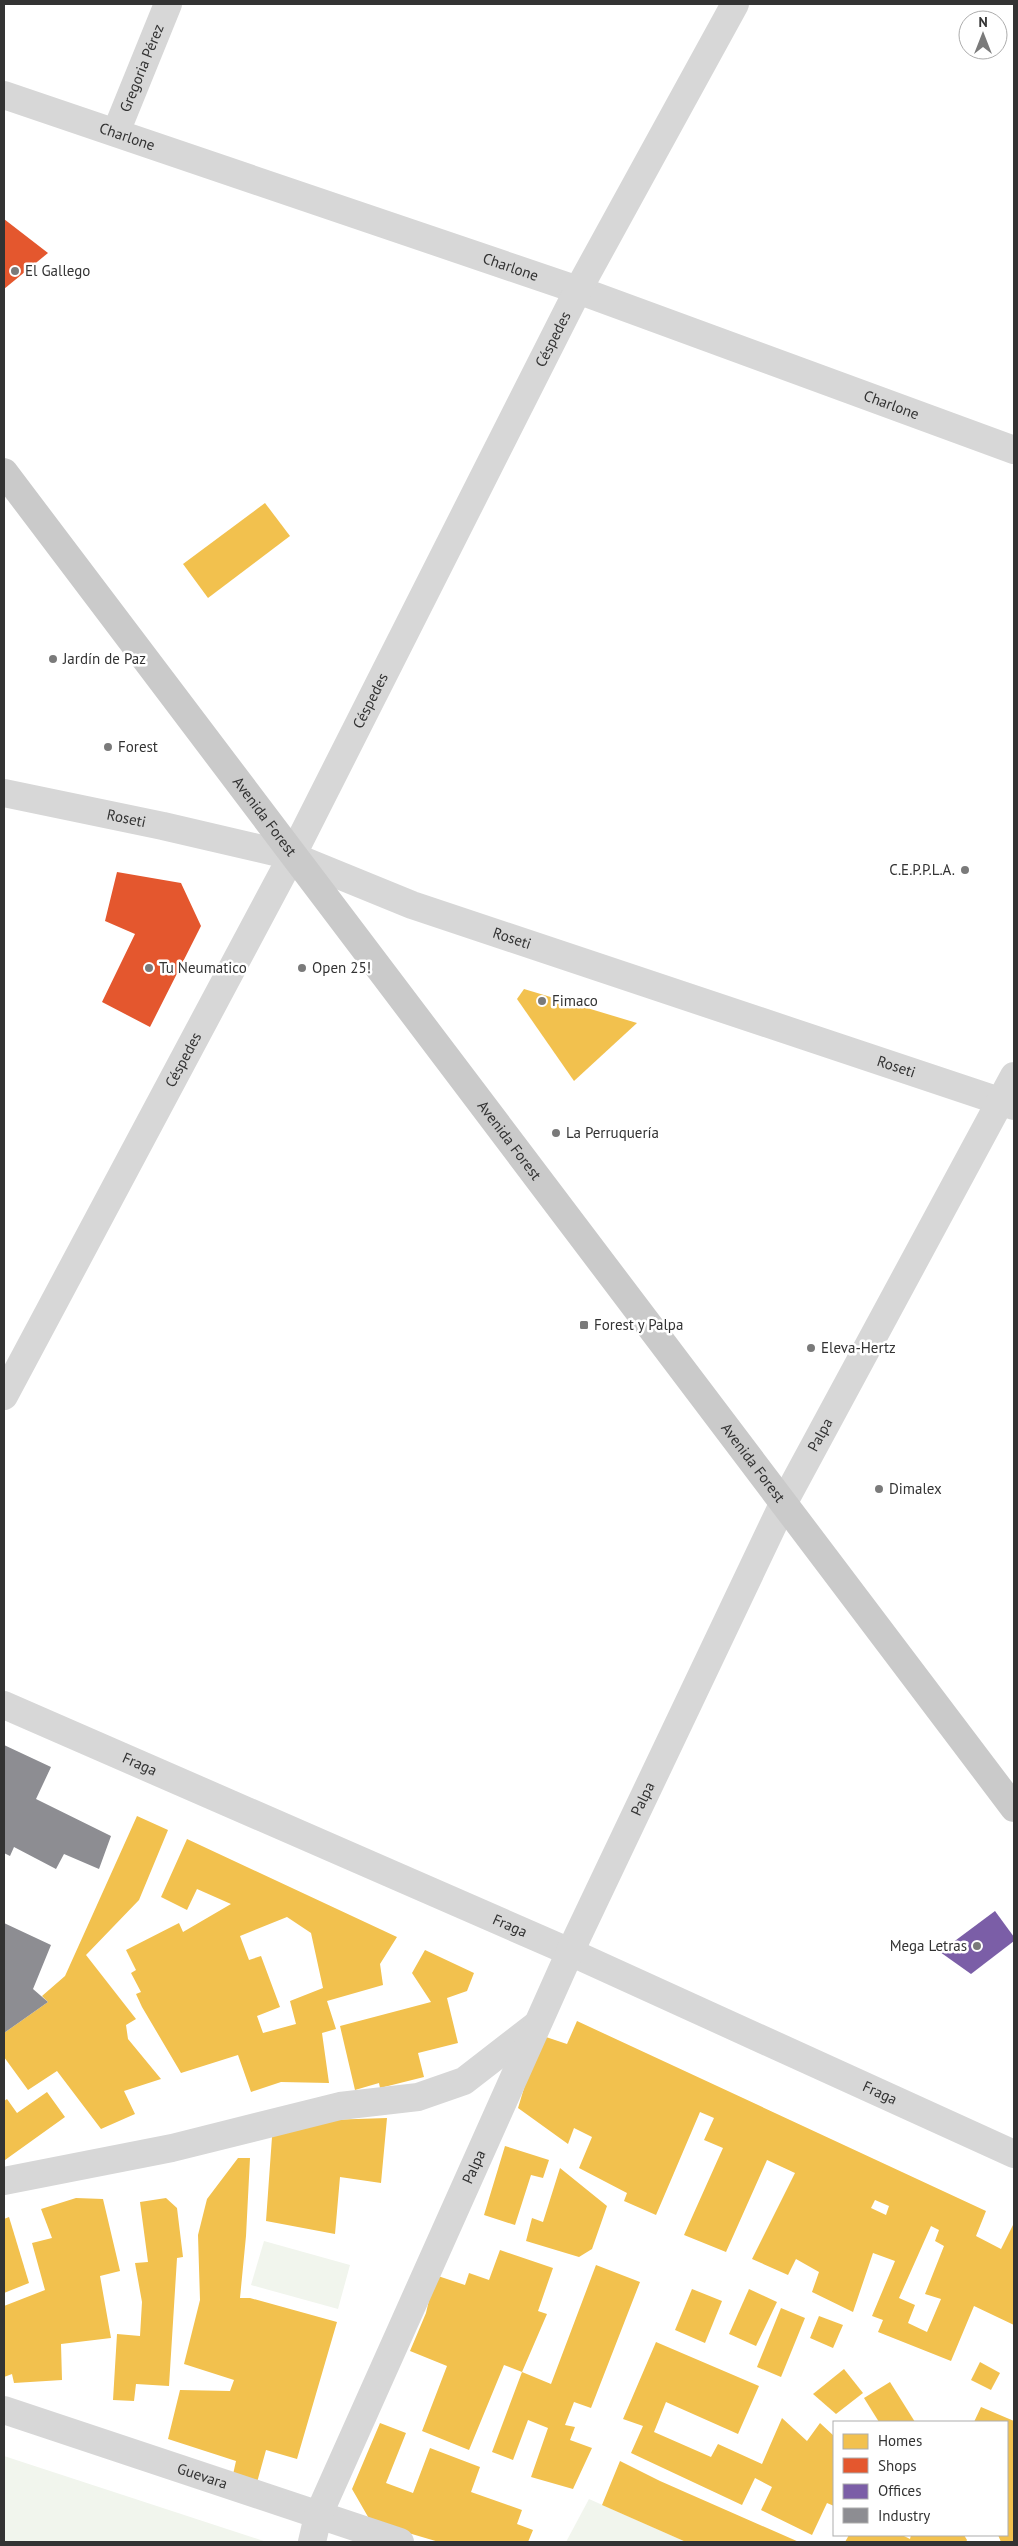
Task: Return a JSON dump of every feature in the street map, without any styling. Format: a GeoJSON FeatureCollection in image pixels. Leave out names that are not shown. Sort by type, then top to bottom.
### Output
{"type":"FeatureCollection","features":[{"type":"Feature","properties":{"kind":"main road","name":"Avenida Forest"},"geometry":{"type":"LineString","coordinates":[[4,472],[292,856],[784,1502],[1014,1808]]}},
{"type":"Feature","properties":{"kind":"street","name":"Gregoria Pérez"},"geometry":{"type":"LineString","coordinates":[[116,132],[168,4]]}},
{"type":"Feature","properties":{"kind":"street","name":"Céspedes"},"geometry":{"type":"LineString","coordinates":[[4,1396],[292,856],[578,290],[735,4]]}},
{"type":"Feature","properties":{"kind":"street","name":"Charlone"},"geometry":{"type":"LineString","coordinates":[[4,95],[578,290],[1014,450]]}},
{"type":"Feature","properties":{"kind":"street","name":"Roseti"},"geometry":{"type":"LineString","coordinates":[[4,793],[163,826],[292,856],[412,905],[1008,1103]]}},
{"type":"Feature","properties":{"kind":"street","name":"Palpa"},"geometry":{"type":"LineString","coordinates":[[312,2542],[318,2516],[570,1952],[784,1502],[1008,1103],[1014,1076]]}},
{"type":"Feature","properties":{"kind":"street","name":"Fraga"},"geometry":{"type":"LineString","coordinates":[[4,1705],[570,1952],[1014,2154]]}},
{"type":"Feature","properties":{"kind":"street"},"geometry":{"type":"LineString","coordinates":[[4,2181],[172,2148],[340,2106],[418,2097],[464,2082],[538,2024]]}},
{"type":"Feature","properties":{"kind":"street","name":"Guevara"},"geometry":{"type":"LineString","coordinates":[[4,2410],[400,2542]]}},
{"type":"Feature","properties":{"kind":"shaded area"},"geometry":{"type":"Polygon","coordinates":[[[264,2241],[350,2265],[338,2309],[251,2285],[264,2241]]]}},
{"type":"Feature","properties":{"kind":"shaded area"},"geometry":{"type":"Polygon","coordinates":[[[4,2456],[267,2542],[4,2542],[4,2456]]]}},
{"type":"Feature","properties":{"kind":"shaded area"},"geometry":{"type":"Polygon","coordinates":[[[589,2499],[686,2542],[566,2542],[589,2499]]]}},
{"type":"Feature","properties":{"kind":"building: Homes"},"geometry":{"type":"Polygon","coordinates":[[[265,503],[290,536],[208,598],[183,564],[265,503]]]}},
{"type":"Feature","properties":{"kind":"building: Homes"},"geometry":{"type":"Polygon","coordinates":[[[524,989],[637,1023],[574,1081],[517,999],[524,989]]]}},
{"type":"Feature","properties":{"kind":"building: Homes"},"geometry":{"type":"Polygon","coordinates":[[[137,1816],[168,1830],[139,1900],[86,1955],[136,2019],[126,2025],[128,2039],[161,2079],[124,2091],[135,2114],[101,2129],[57,2071],[28,2090],[4,2057],[4,2033],[48,2002],[42,1996],[65,1976],[137,1816]]]}},
{"type":"Feature","properties":{"kind":"building: Homes"},"geometry":{"type":"Polygon","coordinates":[[[187,1839],[397,1937],[380,1964],[383,1985],[327,2001],[336,2029],[322,2033],[329,2083],[281,2082],[251,2092],[238,2055],[181,2073],[136,1994],[141,1992],[131,1973],[136,1970],[126,1950],[179,1923],[183,1932],[231,1904],[197,1889],[187,1910],[161,1897],[187,1839]],[[287,1917],[240,1936],[249,1960],[261,1956],[280,2007],[257,2016],[263,2033],[296,2024],[290,2001],[323,1988],[311,1933],[287,1917]]]}},
{"type":"Feature","properties":{"kind":"building: Homes"},"geometry":{"type":"Polygon","coordinates":[[[425,1950],[474,1973],[467,1991],[447,1998],[458,2043],[418,2053],[424,2077],[380,2088],[379,2083],[355,2090],[340,2026],[431,2002],[412,1973],[425,1950]]]}},
{"type":"Feature","properties":{"kind":"building: Homes"},"geometry":{"type":"Polygon","coordinates":[[[577,2021],[986,2211],[976,2236],[1001,2249],[1014,2223],[1014,2325],[974,2306],[951,2361],[878,2332],[883,2320],[872,2316],[895,2261],[873,2253],[853,2312],[812,2292],[819,2272],[796,2259],[788,2275],[752,2259],[795,2173],[767,2160],[726,2252],[684,2235],[723,2148],[704,2140],[714,2118],[700,2112],[656,2215],[624,2201],[627,2193],[579,2168],[592,2137],[574,2128],[568,2144],[518,2108],[540,2035],[567,2044],[577,2021]],[[875,2200],[871,2208],[886,2215],[889,2206],[875,2200]],[[931,2226],[899,2298],[915,2305],[908,2323],[927,2332],[941,2299],[925,2294],[944,2246],[935,2241],[939,2230],[931,2226]]]}},
{"type":"Feature","properties":{"kind":"building: Homes"},"geometry":{"type":"Polygon","coordinates":[[[47,2092],[65,2117],[5,2160],[4,2101],[7,2099],[17,2113],[47,2092]]]}},
{"type":"Feature","properties":{"kind":"building: Homes"},"geometry":{"type":"Polygon","coordinates":[[[387,2118],[381,2183],[340,2177],[335,2234],[266,2221],[272,2137],[297,2121],[387,2118]]]}},
{"type":"Feature","properties":{"kind":"building: Homes"},"geometry":{"type":"Polygon","coordinates":[[[505,2146],[549,2160],[543,2178],[531,2175],[515,2225],[484,2215],[505,2146]]]}},
{"type":"Feature","properties":{"kind":"building: Homes"},"geometry":{"type":"Polygon","coordinates":[[[238,2158],[250,2158],[246,2236],[240,2298],[250,2298],[337,2322],[297,2459],[266,2450],[256,2486],[232,2479],[236,2461],[168,2439],[180,2390],[230,2391],[234,2380],[184,2364],[200,2300],[198,2235],[207,2199],[238,2158]]]}},
{"type":"Feature","properties":{"kind":"building: Homes"},"geometry":{"type":"Polygon","coordinates":[[[560,2168],[607,2206],[592,2249],[579,2257],[526,2241],[532,2218],[543,2222],[560,2168]]]}},
{"type":"Feature","properties":{"kind":"building: Homes"},"geometry":{"type":"Polygon","coordinates":[[[76,2198],[103,2199],[120,2271],[100,2276],[111,2338],[61,2344],[62,2380],[14,2383],[12,2374],[4,2377],[4,2306],[45,2290],[32,2243],[52,2238],[41,2209],[76,2198]]]}},
{"type":"Feature","properties":{"kind":"building: Homes"},"geometry":{"type":"Polygon","coordinates":[[[166,2198],[177,2208],[183,2257],[177,2258],[169,2386],[136,2384],[134,2401],[113,2400],[117,2334],[140,2336],[142,2302],[135,2263],[148,2262],[140,2202],[166,2198]]]}},
{"type":"Feature","properties":{"kind":"building: Homes"},"geometry":{"type":"Polygon","coordinates":[[[9,2217],[29,2283],[4,2293],[4,2219],[9,2217]]]}},
{"type":"Feature","properties":{"kind":"building: Homes"},"geometry":{"type":"Polygon","coordinates":[[[500,2250],[553,2268],[538,2311],[547,2314],[522,2372],[504,2365],[469,2450],[422,2431],[447,2366],[410,2351],[426,2313],[435,2275],[465,2285],[469,2273],[489,2280],[500,2250]]]}},
{"type":"Feature","properties":{"kind":"building: Homes"},"geometry":{"type":"Polygon","coordinates":[[[596,2265],[640,2282],[591,2408],[574,2402],[565,2425],[575,2427],[570,2440],[592,2448],[573,2489],[531,2477],[548,2428],[528,2420],[513,2460],[492,2452],[522,2372],[551,2384],[596,2265]]]}},
{"type":"Feature","properties":{"kind":"building: Homes"},"geometry":{"type":"Polygon","coordinates":[[[692,2289],[722,2301],[705,2343],[675,2330],[692,2289]]]}},
{"type":"Feature","properties":{"kind":"building: Homes"},"geometry":{"type":"Polygon","coordinates":[[[749,2289],[777,2302],[756,2346],[729,2334],[749,2289]]]}},
{"type":"Feature","properties":{"kind":"building: Homes"},"geometry":{"type":"Polygon","coordinates":[[[781,2308],[805,2318],[781,2377],[757,2367],[781,2308]]]}},
{"type":"Feature","properties":{"kind":"building: Homes"},"geometry":{"type":"Polygon","coordinates":[[[819,2316],[843,2325],[833,2348],[810,2338],[819,2316]]]}},
{"type":"Feature","properties":{"kind":"building: Homes"},"geometry":{"type":"Polygon","coordinates":[[[656,2342],[759,2386],[738,2434],[666,2402],[654,2432],[711,2457],[718,2444],[762,2464],[782,2418],[807,2441],[820,2423],[833,2435],[833,2506],[827,2503],[812,2535],[761,2510],[772,2487],[755,2478],[742,2505],[631,2453],[643,2426],[623,2419],[656,2342]]]}},
{"type":"Feature","properties":{"kind":"building: Homes"},"geometry":{"type":"Polygon","coordinates":[[[980,2362],[1000,2373],[991,2390],[971,2380],[980,2362]]]}},
{"type":"Feature","properties":{"kind":"building: Homes"},"geometry":{"type":"Polygon","coordinates":[[[844,2369],[863,2393],[836,2414],[813,2394],[844,2369]]]}},
{"type":"Feature","properties":{"kind":"building: Homes"},"geometry":{"type":"Polygon","coordinates":[[[890,2382],[914,2421],[878,2421],[864,2398],[890,2382]]]}},
{"type":"Feature","properties":{"kind":"building: Homes"},"geometry":{"type":"Polygon","coordinates":[[[981,2407],[1014,2421],[1014,2542],[1001,2542],[998,2536],[1008,2536],[1008,2421],[974,2421],[981,2407]]]}},
{"type":"Feature","properties":{"kind":"building: Homes"},"geometry":{"type":"Polygon","coordinates":[[[380,2423],[406,2433],[386,2483],[413,2493],[430,2448],[480,2467],[471,2492],[522,2510],[517,2524],[533,2530],[528,2542],[439,2542],[371,2522],[352,2489],[380,2423]]]}},
{"type":"Feature","properties":{"kind":"building: Homes"},"geometry":{"type":"Polygon","coordinates":[[[620,2461],[660,2481],[799,2542],[686,2542],[602,2505],[620,2461]]]}},
{"type":"Feature","properties":{"kind":"building: Homes"},"geometry":{"type":"Polygon","coordinates":[[[848,2536],[904,2536],[910,2539],[911,2536],[965,2536],[967,2540],[966,2542],[845,2542],[848,2536]]]}},
{"type":"Feature","properties":{"kind":"building: Shops","name":"El Gallego"},"geometry":{"type":"Polygon","coordinates":[[[4,219],[48,253],[4,289],[4,219]]]}},
{"type":"Feature","properties":{"kind":"building: Shops","name":"Tu Neumatico"},"geometry":{"type":"Polygon","coordinates":[[[117,872],[181,883],[201,926],[150,1027],[102,1002],[135,934],[105,921],[117,872]]]}},
{"type":"Feature","properties":{"kind":"building: Offices","name":"Mega Letras"},"geometry":{"type":"Polygon","coordinates":[[[995,1911],[1014,1937],[1014,1941],[971,1974],[940,1952],[995,1911]]]}},
{"type":"Feature","properties":{"kind":"building: Industry"},"geometry":{"type":"Polygon","coordinates":[[[4,1745],[51,1767],[36,1799],[111,1836],[99,1869],[64,1854],[56,1869],[14,1847],[10,1856],[4,1853],[4,1745]]]}},
{"type":"Feature","properties":{"kind":"building: Industry"},"geometry":{"type":"Polygon","coordinates":[[[4,1923],[51,1945],[33,1989],[48,2002],[4,2033],[4,1923]]]}},
{"type":"Feature","properties":{"kind":"place","name":"El Gallego"},"geometry":{"type":"Point","coordinates":[15,271]}},
{"type":"Feature","properties":{"kind":"place","name":"Jardín de Paz"},"geometry":{"type":"Point","coordinates":[53,659]}},
{"type":"Feature","properties":{"kind":"place","name":"Forest"},"geometry":{"type":"Point","coordinates":[108,747]}},
{"type":"Feature","properties":{"kind":"place","name":"C.E.P.P.L.A."},"geometry":{"type":"Point","coordinates":[965,870]}},
{"type":"Feature","properties":{"kind":"place","name":"Tu Neumatico"},"geometry":{"type":"Point","coordinates":[149,968]}},
{"type":"Feature","properties":{"kind":"place","name":"Open 25!"},"geometry":{"type":"Point","coordinates":[302,968]}},
{"type":"Feature","properties":{"kind":"place","name":"Fimaco"},"geometry":{"type":"Point","coordinates":[542,1001]}},
{"type":"Feature","properties":{"kind":"place","name":"La Perruquería"},"geometry":{"type":"Point","coordinates":[556,1133]}},
{"type":"Feature","properties":{"kind":"place","name":"Forest y Palpa"},"geometry":{"type":"Point","coordinates":[584,1325]}},
{"type":"Feature","properties":{"kind":"place","name":"Eleva-Hertz"},"geometry":{"type":"Point","coordinates":[811,1348]}},
{"type":"Feature","properties":{"kind":"place","name":"Dimalex"},"geometry":{"type":"Point","coordinates":[879,1489]}},
{"type":"Feature","properties":{"kind":"place","name":"Mega Letras"},"geometry":{"type":"Point","coordinates":[977,1946]}}]}
